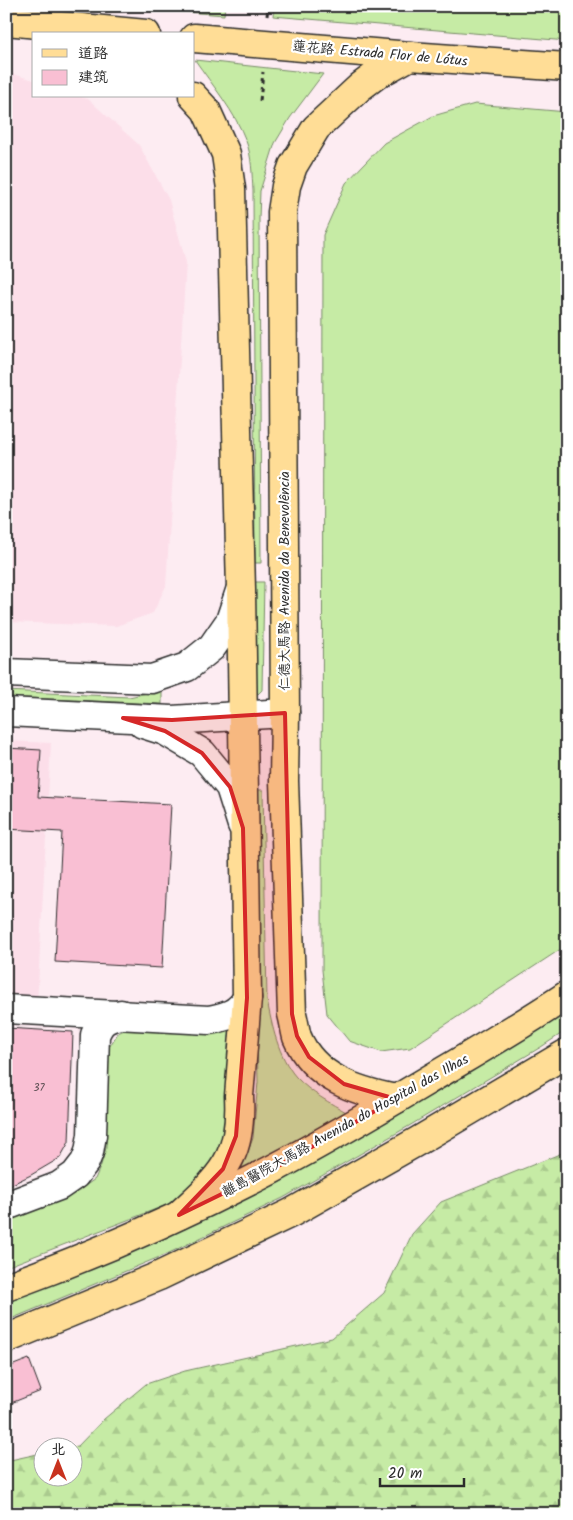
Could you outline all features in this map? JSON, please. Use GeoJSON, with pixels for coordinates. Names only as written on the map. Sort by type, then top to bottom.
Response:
{"type":"FeatureCollection","features":[{"type":"Feature","properties":{"kind":"main road"},"geometry":{"type":"LineString","coordinates":[[6,21],[117,32]]}},
{"type":"Feature","properties":{"kind":"main road","name":"蓮花路 Estrada Flor de Lótus"},"geometry":{"type":"LineString","coordinates":[[195,38],[567,67]]}},
{"type":"Feature","properties":{"kind":"main road","name":"仁德大馬路 Avenida da Benevolência"},"geometry":{"type":"LineString","coordinates":[[396,1099],[367,1093],[344,1084],[321,1069],[309,1057],[297,1036],[292,1014],[284,780],[282,212],[286,186],[293,166],[316,128],[360,87],[376,75],[410,56]]}},
{"type":"Feature","properties":{"kind":"main road"},"geometry":{"type":"LineString","coordinates":[[179,1216],[209,1186],[231,1156],[240,1110],[247,998],[241,590],[231,188],[226,154],[206,110],[195,98]]}},
{"type":"Feature","properties":{"kind":"main road","name":"離島醫院大馬路 Avenida do Hospital das Ilhas"},"geometry":{"type":"LineString","coordinates":[[6,1287],[179,1216],[273,1169],[396,1099],[567,995]]}},
{"type":"Feature","properties":{"kind":"main road"},"geometry":{"type":"LineString","coordinates":[[6,1339],[160,1276],[291,1213],[567,1053]]}},
{"type":"Feature","properties":{"kind":"street"},"geometry":{"type":"LineString","coordinates":[[6,674],[152,679],[187,667],[212,647],[230,621],[241,590]]}},
{"type":"Feature","properties":{"kind":"street"},"geometry":{"type":"LineString","coordinates":[[6,712],[172,720],[285,713]]}},
{"type":"Feature","properties":{"kind":"street"},"geometry":{"type":"LineString","coordinates":[[123,718],[165,731],[202,753],[230,787],[243,828]]}},
{"type":"Feature","properties":{"kind":"street"},"geometry":{"type":"LineString","coordinates":[[6,1009],[209,1020],[234,1014],[242,1007],[247,998]]}},
{"type":"Feature","properties":{"kind":"street"},"geometry":{"type":"LineString","coordinates":[[6,1206],[59,1186],[75,1175],[85,1162],[92,1135],[95,1035],[99,1025],[106,1019],[121,1014]]}},
{"type":"Feature","properties":{"kind":"highlighted area"},"geometry":{"type":"Polygon","coordinates":[[[285,713],[292,1014],[297,1036],[309,1057],[344,1084],[396,1099],[273,1169],[179,1215],[223,1169],[236,1136],[247,998],[243,828],[230,787],[202,753],[165,731],[123,718],[172,720],[285,713]]]}},
{"type":"Feature","properties":{"kind":"shaded area"},"geometry":{"type":"Polygon","coordinates":[[[6,72],[32,79],[32,98],[88,99],[139,145],[169,200],[186,262],[166,586],[153,613],[116,626],[6,622],[6,72]]]}},
{"type":"Feature","properties":{"kind":"shaded area"},"geometry":{"type":"Polygon","coordinates":[[[6,741],[51,743],[36,1024],[6,1022],[6,741]]]}},
{"type":"Feature","properties":{"kind":"green space"},"geometry":{"type":"Polygon","coordinates":[[[112,6],[225,6],[224,15],[112,6]]]}},
{"type":"Feature","properties":{"kind":"green space"},"geometry":{"type":"Polygon","coordinates":[[[274,6],[549,6],[567,8],[567,41],[273,16],[274,6]]]}},
{"type":"Feature","properties":{"kind":"green space"},"geometry":{"type":"Polygon","coordinates":[[[195,60],[323,74],[290,118],[275,143],[260,191],[261,563],[255,563],[253,191],[251,159],[246,141],[236,120],[195,60]]]}},
{"type":"Feature","properties":{"kind":"green space"},"geometry":{"type":"Polygon","coordinates":[[[475,104],[567,112],[567,945],[410,1048],[381,1052],[349,1041],[327,1014],[322,970],[323,235],[346,183],[384,143],[433,116],[475,104]]]}},
{"type":"Feature","properties":{"kind":"green space"},"geometry":{"type":"Polygon","coordinates":[[[255,582],[264,582],[262,690],[258,694],[253,690],[255,582]]]}},
{"type":"Feature","properties":{"kind":"green space"},"geometry":{"type":"Polygon","coordinates":[[[162,687],[162,704],[6,697],[6,691],[129,697],[162,687]]]}},
{"type":"Feature","properties":{"kind":"green space"},"geometry":{"type":"Polygon","coordinates":[[[253,790],[263,790],[267,1000],[274,1030],[280,1050],[296,1077],[314,1093],[348,1113],[241,1170],[253,1138],[258,1082],[253,790]]]}},
{"type":"Feature","properties":{"kind":"green space"},"geometry":{"type":"Polygon","coordinates":[[[567,1010],[567,1030],[409,1126],[283,1198],[169,1253],[6,1321],[6,1303],[165,1238],[279,1183],[567,1010]]]}},
{"type":"Feature","properties":{"kind":"green space"},"geometry":{"type":"Polygon","coordinates":[[[128,1028],[236,1030],[227,1133],[197,1182],[169,1204],[6,1267],[6,1221],[75,1193],[95,1179],[106,1148],[106,1052],[118,1033],[128,1028]]]}},
{"type":"Feature","properties":{"kind":"green space"},"geometry":{"type":"Polygon","coordinates":[[[567,1151],[567,1514],[6,1514],[6,1461],[32,1455],[32,1488],[82,1488],[82,1442],[104,1419],[146,1384],[185,1371],[332,1338],[384,1293],[412,1234],[441,1202],[567,1151]]]}},
{"type":"Feature","properties":{"kind":"building"},"geometry":{"type":"Polygon","coordinates":[[[6,748],[41,750],[38,797],[171,804],[162,968],[55,962],[62,832],[6,829],[6,748]]]}},
{"type":"Feature","properties":{"kind":"building"},"geometry":{"type":"Polygon","coordinates":[[[6,1028],[73,1032],[69,1142],[60,1158],[6,1187],[6,1028]]]}},
{"type":"Feature","properties":{"kind":"building"},"geometry":{"type":"Polygon","coordinates":[[[29,1359],[41,1391],[6,1405],[6,1368],[29,1359]]]}}]}
